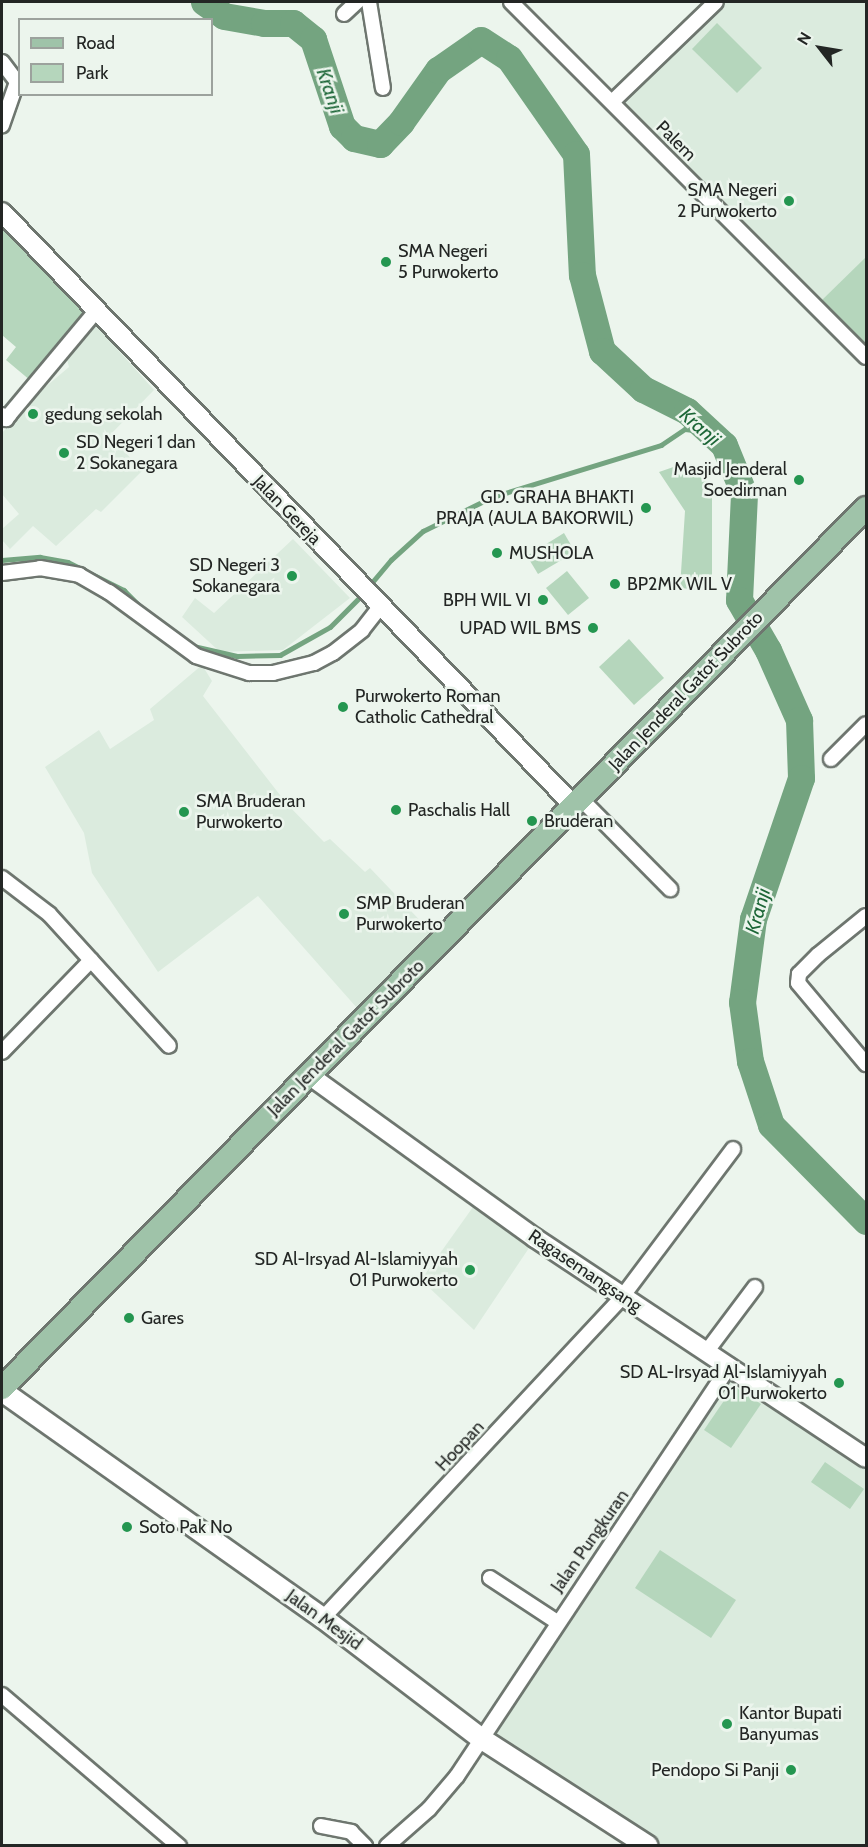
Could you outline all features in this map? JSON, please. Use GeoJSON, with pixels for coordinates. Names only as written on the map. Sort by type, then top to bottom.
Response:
{"type":"FeatureCollection","features":[{"type":"Feature","properties":{"kind":"main road","name":"Jalan Jenderal Gatot Subroto"},"geometry":{"type":"LineString","coordinates":[[2,1390],[728,647],[867,508]]}},
{"type":"Feature","properties":{"kind":"main road","name":"Jalan Mesjid"},"geometry":{"type":"LineString","coordinates":[[2,1390],[323,1618],[482,1739],[648,1845]]}},
{"type":"Feature","properties":{"kind":"street"},"geometry":{"type":"LineString","coordinates":[[344,14],[357,2]]}},
{"type":"Feature","properties":{"kind":"street"},"geometry":{"type":"LineString","coordinates":[[369,2],[383,88]]}},
{"type":"Feature","properties":{"kind":"street","name":"Palem"},"geometry":{"type":"LineString","coordinates":[[512,2],[867,357]]}},
{"type":"Feature","properties":{"kind":"street"},"geometry":{"type":"LineString","coordinates":[[612,102],[716,2]]}},
{"type":"Feature","properties":{"kind":"street"},"geometry":{"type":"LineString","coordinates":[[2,62],[18,82],[2,125]]}},
{"type":"Feature","properties":{"kind":"street","name":"Jalan Gereja"},"geometry":{"type":"LineString","coordinates":[[2,212],[378,604],[577,803]]}},
{"type":"Feature","properties":{"kind":"street"},"geometry":{"type":"LineString","coordinates":[[2,415],[6,419],[96,311]]}},
{"type":"Feature","properties":{"kind":"street"},"geometry":{"type":"LineString","coordinates":[[2,573],[40,568],[65,570],[110,592],[196,656],[249,673],[299,669],[324,658],[362,630],[378,604]]}},
{"type":"Feature","properties":{"kind":"street"},"geometry":{"type":"LineString","coordinates":[[831,759],[867,724]]}},
{"type":"Feature","properties":{"kind":"street"},"geometry":{"type":"LineString","coordinates":[[577,803],[670,889]]}},
{"type":"Feature","properties":{"kind":"street"},"geometry":{"type":"LineString","coordinates":[[2,878],[49,914],[169,1046]]}},
{"type":"Feature","properties":{"kind":"street"},"geometry":{"type":"LineString","coordinates":[[867,916],[818,955],[800,974],[798,983],[867,1064]]}},
{"type":"Feature","properties":{"kind":"street"},"geometry":{"type":"LineString","coordinates":[[2,1052],[91,960]]}},
{"type":"Feature","properties":{"kind":"street","name":"Ragasemangsang"},"geometry":{"type":"LineString","coordinates":[[309,1075],[622,1297],[730,1365],[867,1458]]}},
{"type":"Feature","properties":{"kind":"street","name":"Hoopan"},"geometry":{"type":"LineString","coordinates":[[323,1618],[622,1297],[734,1149]]}},
{"type":"Feature","properties":{"kind":"street"},"geometry":{"type":"LineString","coordinates":[[707,1351],[755,1287]]}},
{"type":"Feature","properties":{"kind":"street","name":"Jalan Pungkuran"},"geometry":{"type":"LineString","coordinates":[[387,1845],[429,1809],[482,1739],[557,1622],[730,1365]]}},
{"type":"Feature","properties":{"kind":"street"},"geometry":{"type":"LineString","coordinates":[[490,1578],[557,1622]]}},
{"type":"Feature","properties":{"kind":"street"},"geometry":{"type":"LineString","coordinates":[[2,1695],[179,1845]]}},
{"type":"Feature","properties":{"kind":"street"},"geometry":{"type":"LineString","coordinates":[[321,1826],[351,1832],[365,1845]]}},
{"type":"Feature","properties":{"kind":"shaded area","name":"SMA Negeri 2 Purwokerto"},"geometry":{"type":"Polygon","coordinates":[[[717,2],[866,2],[866,355],[613,102],[717,2]]]}},
{"type":"Feature","properties":{"kind":"shaded area","name":"SD Negeri 1 dan 2 Sokanegara"},"geometry":{"type":"Polygon","coordinates":[[[94,323],[154,390],[110,435],[142,471],[101,512],[96,509],[56,546],[33,526],[10,549],[2,540],[2,529],[19,514],[2,494],[2,433],[13,421],[10,417],[69,367],[65,352],[94,323]]]}},
{"type":"Feature","properties":{"kind":"shaded area","name":"SD Negeri 3 Sokanegara"},"geometry":{"type":"Polygon","coordinates":[[[293,539],[350,598],[283,650],[220,652],[182,617],[195,598],[214,613],[293,539]]]}},
{"type":"Feature","properties":{"kind":"shaded area","name":"SMA Bruderan Purwokerto"},"geometry":{"type":"Polygon","coordinates":[[[202,665],[212,681],[203,696],[287,804],[324,842],[330,839],[365,872],[370,868],[431,932],[357,1008],[258,896],[158,972],[92,873],[84,833],[45,767],[99,730],[110,749],[154,720],[150,709],[202,665]]]}},
{"type":"Feature","properties":{"kind":"shaded area","name":"SD Al-Irsyad Al-Islamiyyah 01 Purwokerto"},"geometry":{"type":"Polygon","coordinates":[[[478,1200],[535,1239],[474,1330],[421,1280],[478,1200]]]}},
{"type":"Feature","properties":{"kind":"shaded area"},"geometry":{"type":"Polygon","coordinates":[[[730,1368],[866,1456],[866,1845],[651,1845],[488,1735],[730,1368]]]}},
{"type":"Feature","properties":{"kind":"green space"},"geometry":{"type":"Polygon","coordinates":[[[717,23],[762,68],[737,93],[692,49],[717,23]]]}},
{"type":"Feature","properties":{"kind":"green space"},"geometry":{"type":"Polygon","coordinates":[[[2,227],[87,313],[31,381],[6,360],[16,347],[2,335],[2,227]]]}},
{"type":"Feature","properties":{"kind":"green space"},"geometry":{"type":"Polygon","coordinates":[[[866,257],[866,348],[820,302],[866,257]]]}},
{"type":"Feature","properties":{"kind":"green space"},"geometry":{"type":"Polygon","coordinates":[[[685,463],[712,487],[712,591],[680,588],[685,511],[659,472],[685,463]]]}},
{"type":"Feature","properties":{"kind":"green space"},"geometry":{"type":"Polygon","coordinates":[[[564,533],[575,552],[538,574],[527,556],[564,533]]]}},
{"type":"Feature","properties":{"kind":"green space"},"geometry":{"type":"Polygon","coordinates":[[[567,571],[589,598],[568,615],[546,588],[567,571]]]}},
{"type":"Feature","properties":{"kind":"green space"},"geometry":{"type":"Polygon","coordinates":[[[629,639],[664,678],[634,705],[599,667],[629,639]]]}},
{"type":"Feature","properties":{"kind":"green space"},"geometry":{"type":"Polygon","coordinates":[[[734,1386],[761,1404],[731,1448],[704,1430],[734,1386]]]}},
{"type":"Feature","properties":{"kind":"green space"},"geometry":{"type":"Polygon","coordinates":[[[825,1462],[864,1489],[850,1509],[811,1482],[825,1462]]]}},
{"type":"Feature","properties":{"kind":"green space"},"geometry":{"type":"Polygon","coordinates":[[[660,1550],[736,1600],[711,1638],[635,1588],[660,1550]]]}},
{"type":"Feature","properties":{"kind":"waterway","name":"Kranji"},"geometry":{"type":"LineString","coordinates":[[204,2],[224,16],[264,23],[293,23],[313,39],[342,126],[354,138],[380,144],[401,122],[438,70],[481,40],[509,58],[576,154],[582,275],[602,351],[643,389],[687,411],[724,445],[744,494],[739,600],[768,650],[799,720],[801,778],[753,919],[742,1002],[750,1061],[771,1125],[866,1221]]}},
{"type":"Feature","properties":{"kind":"waterway"},"geometry":{"type":"LineString","coordinates":[[369,586],[391,560],[423,531],[492,497],[661,445],[685,429],[710,432]]}},
{"type":"Feature","properties":{"kind":"waterway"},"geometry":{"type":"LineString","coordinates":[[2,560],[40,557],[68,562],[124,590],[145,611]]}},
{"type":"Feature","properties":{"kind":"waterway"},"geometry":{"type":"LineString","coordinates":[[189,645],[237,656],[280,655],[330,627],[364,593]]}},
{"type":"Feature","properties":{"kind":"place","name":"SMA Negeri 2 Purwokerto"},"geometry":{"type":"Point","coordinates":[789,201]}},
{"type":"Feature","properties":{"kind":"place","name":"SMA Negeri 5 Purwokerto"},"geometry":{"type":"Point","coordinates":[386,262]}},
{"type":"Feature","properties":{"kind":"place","name":"gedung sekolah"},"geometry":{"type":"Point","coordinates":[33,414]}},
{"type":"Feature","properties":{"kind":"place","name":"SD Negeri 1 dan 2 Sokanegara"},"geometry":{"type":"Point","coordinates":[64,453]}},
{"type":"Feature","properties":{"kind":"place","name":"Masjid Jenderal Soedirman"},"geometry":{"type":"Point","coordinates":[799,480]}},
{"type":"Feature","properties":{"kind":"place","name":"GD. GRAHA BHAKTI PRAJA (AULA BAKORWIL)"},"geometry":{"type":"Point","coordinates":[646,508]}},
{"type":"Feature","properties":{"kind":"place","name":"MUSHOLA"},"geometry":{"type":"Point","coordinates":[497,553]}},
{"type":"Feature","properties":{"kind":"place","name":"SD Negeri 3 Sokanegara"},"geometry":{"type":"Point","coordinates":[292,576]}},
{"type":"Feature","properties":{"kind":"place","name":"BP2MK WIL V"},"geometry":{"type":"Point","coordinates":[615,584]}},
{"type":"Feature","properties":{"kind":"place","name":"BPH WIL VI"},"geometry":{"type":"Point","coordinates":[543,600]}},
{"type":"Feature","properties":{"kind":"place","name":"UPAD WIL BMS"},"geometry":{"type":"Point","coordinates":[593,628]}},
{"type":"Feature","properties":{"kind":"place","name":"Purwokerto Roman Catholic Cathedral"},"geometry":{"type":"Point","coordinates":[343,707]}},
{"type":"Feature","properties":{"kind":"place","name":"Paschalis Hall"},"geometry":{"type":"Point","coordinates":[396,810]}},
{"type":"Feature","properties":{"kind":"place","name":"SMA Bruderan Purwokerto"},"geometry":{"type":"Point","coordinates":[184,812]}},
{"type":"Feature","properties":{"kind":"place","name":"Bruderan"},"geometry":{"type":"Point","coordinates":[532,821]}},
{"type":"Feature","properties":{"kind":"place","name":"SMP Bruderan Purwokerto"},"geometry":{"type":"Point","coordinates":[344,914]}},
{"type":"Feature","properties":{"kind":"place","name":"SD Al-Irsyad Al-Islamiyyah 01 Purwokerto"},"geometry":{"type":"Point","coordinates":[470,1270]}},
{"type":"Feature","properties":{"kind":"place","name":"Gares"},"geometry":{"type":"Point","coordinates":[129,1318]}},
{"type":"Feature","properties":{"kind":"place","name":"SD AL-Irsyad Al-Islamiyyah 01 Purwokerto"},"geometry":{"type":"Point","coordinates":[839,1383]}},
{"type":"Feature","properties":{"kind":"place","name":"Soto Pak No"},"geometry":{"type":"Point","coordinates":[127,1527]}},
{"type":"Feature","properties":{"kind":"place","name":"Kantor Bupati Banyumas"},"geometry":{"type":"Point","coordinates":[727,1724]}},
{"type":"Feature","properties":{"kind":"place","name":"Pendopo Si Panji"},"geometry":{"type":"Point","coordinates":[791,1770]}}]}
